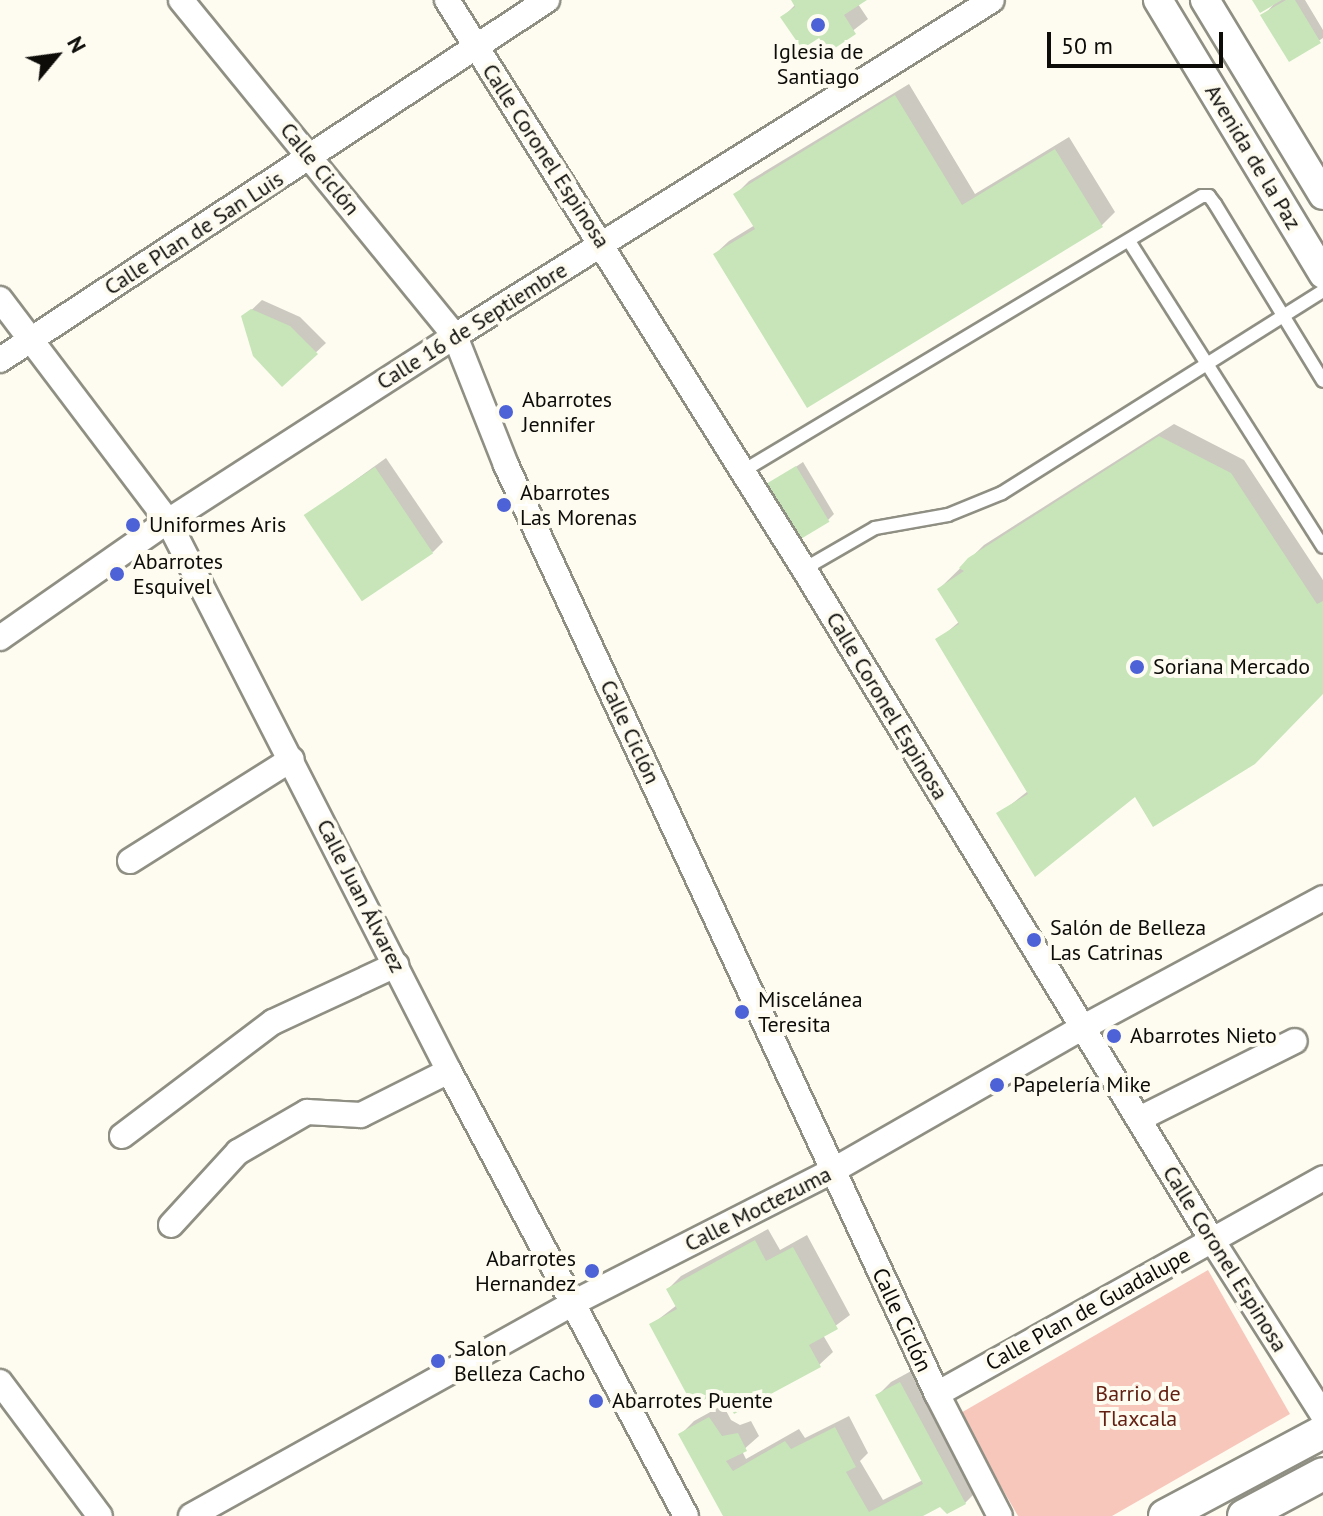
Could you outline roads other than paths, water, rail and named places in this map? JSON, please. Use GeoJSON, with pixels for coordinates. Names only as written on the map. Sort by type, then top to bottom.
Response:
{"type":"FeatureCollection","features":[{"type":"Feature","properties":{"kind":"main road"},"geometry":{"type":"LineString","coordinates":[[1165,1516],[1323,1432]]}},
{"type":"Feature","properties":{"kind":"main road"},"geometry":{"type":"LineString","coordinates":[[1244,1516],[1323,1474]]}},
{"type":"Feature","properties":{"kind":"street","name":"Calle Ciclón"},"geometry":{"type":"LineString","coordinates":[[181,0],[455,336],[506,465],[832,1171],[937,1394],[1000,1516]]}},
{"type":"Feature","properties":{"kind":"street","name":"Calle Coronel Espinosa"},"geometry":{"type":"LineString","coordinates":[[447,0],[603,244],[1212,1240],[1323,1415]]}},
{"type":"Feature","properties":{"kind":"street","name":"Calle Plan de San Luis"},"geometry":{"type":"LineString","coordinates":[[0,360],[547,0]]}},
{"type":"Feature","properties":{"kind":"street","name":"Calle 16 de Septiembre"},"geometry":{"type":"LineString","coordinates":[[0,638],[168,521],[455,336],[992,0]]}},
{"type":"Feature","properties":{"kind":"street","name":"Avenida de la Paz"},"geometry":{"type":"LineString","coordinates":[[1158,0],[1323,274]]}},
{"type":"Feature","properties":{"kind":"street","name":"Avenida de la Paz"},"geometry":{"type":"LineString","coordinates":[[1205,0],[1323,195]]}},
{"type":"Feature","properties":{"kind":"street","name":"Calle Juan Álvarez"},"geometry":{"type":"LineString","coordinates":[[0,299],[33,338],[168,521],[449,1071],[686,1516]]}},
{"type":"Feature","properties":{"kind":"street"},"geometry":{"type":"LineString","coordinates":[[130,861],[292,759]]}},
{"type":"Feature","properties":{"kind":"street","name":"Calle Moctezuma"},"geometry":{"type":"LineString","coordinates":[[191,1516],[573,1303],[832,1171],[1082,1028],[1323,898]]}},
{"type":"Feature","properties":{"kind":"street"},"geometry":{"type":"LineString","coordinates":[[122,1136],[273,1022],[396,965]]}},
{"type":"Feature","properties":{"kind":"street"},"geometry":{"type":"LineString","coordinates":[[1139,1119],[1295,1041]]}},
{"type":"Feature","properties":{"kind":"street"},"geometry":{"type":"LineString","coordinates":[[171,1225],[238,1152],[307,1112],[361,1115],[449,1071]]}},
{"type":"Feature","properties":{"kind":"street","name":"Calle Plan de Guadalupe"},"geometry":{"type":"LineString","coordinates":[[937,1394],[1323,1178]]}},
{"type":"Feature","properties":{"kind":"street"},"geometry":{"type":"LineString","coordinates":[[0,1382],[100,1516]]}},
{"type":"Feature","properties":{"kind":"lane"},"geometry":{"type":"LineString","coordinates":[[743,471],[1202,196],[1209,196],[1323,381]]}},
{"type":"Feature","properties":{"kind":"lane"},"geometry":{"type":"LineString","coordinates":[[1129,241],[1323,547]]}},
{"type":"Feature","properties":{"kind":"lane"},"geometry":{"type":"LineString","coordinates":[[804,569],[875,528],[948,515],[1002,493],[1323,291]]}},
{"type":"Feature","properties":{"kind":"place","name":"Iglesia de Santiago"},"geometry":{"type":"Point","coordinates":[818,25]}},
{"type":"Feature","properties":{"kind":"place","name":"Abarrotes Jennifer"},"geometry":{"type":"Point","coordinates":[506,412]}},
{"type":"Feature","properties":{"kind":"place","name":"Abarrotes Las Morenas"},"geometry":{"type":"Point","coordinates":[504,505]}},
{"type":"Feature","properties":{"kind":"place","name":"Uniformes Aris"},"geometry":{"type":"Point","coordinates":[133,525]}},
{"type":"Feature","properties":{"kind":"place","name":"Abarrotes Esquivel"},"geometry":{"type":"Point","coordinates":[117,574]}},
{"type":"Feature","properties":{"kind":"place","name":"Soriana Mercado"},"geometry":{"type":"Point","coordinates":[1137,667]}},
{"type":"Feature","properties":{"kind":"place","name":"Salón de Belleza Las Catrinas"},"geometry":{"type":"Point","coordinates":[1034,940]}},
{"type":"Feature","properties":{"kind":"place","name":"Miscelánea Teresita"},"geometry":{"type":"Point","coordinates":[742,1012]}},
{"type":"Feature","properties":{"kind":"place","name":"Abarrotes Nieto"},"geometry":{"type":"Point","coordinates":[1114,1036]}},
{"type":"Feature","properties":{"kind":"place","name":"Papelería Mike"},"geometry":{"type":"Point","coordinates":[997,1085]}},
{"type":"Feature","properties":{"kind":"place","name":"Abarrotes Hernandez"},"geometry":{"type":"Point","coordinates":[592,1271]}},
{"type":"Feature","properties":{"kind":"place","name":"Salon Belleza Cacho"},"geometry":{"type":"Point","coordinates":[438,1361]}},
{"type":"Feature","properties":{"kind":"place","name":"Abarrotes Puente"},"geometry":{"type":"Point","coordinates":[596,1401]}},
{"type":"Feature","properties":{"kind":"park label","name":"Barrio de Tlaxcala"},"geometry":{"type":"Point","coordinates":[1138,1406]}}]}
